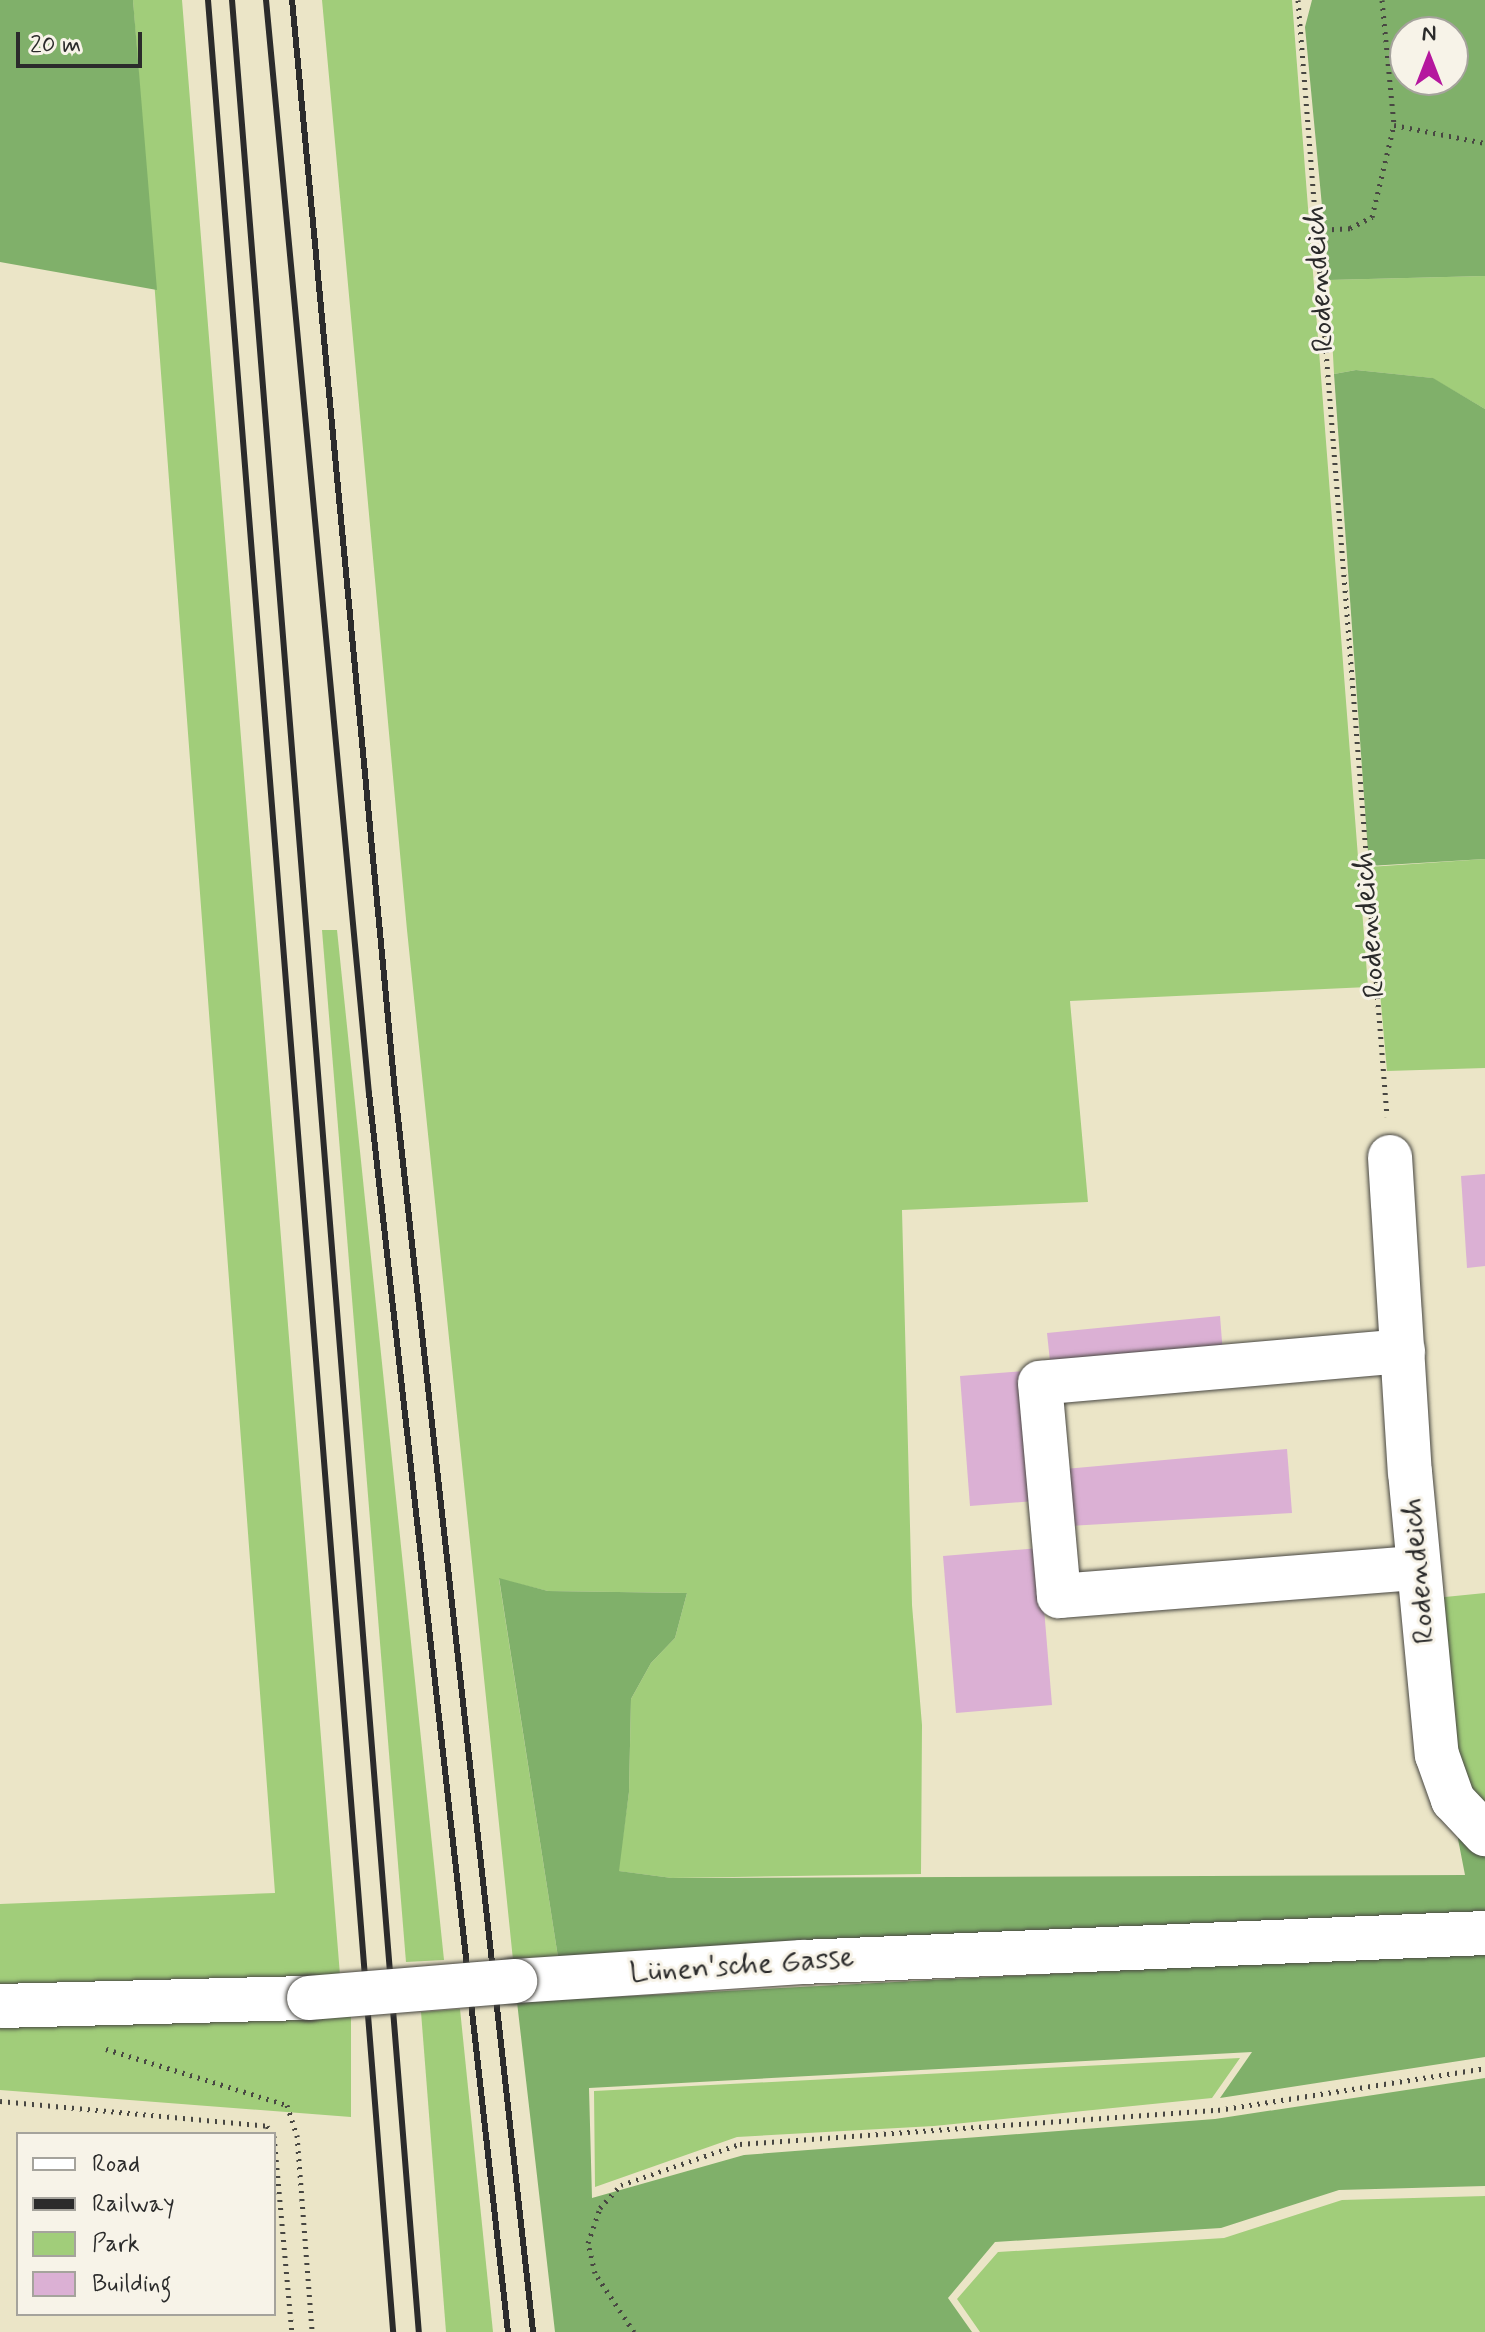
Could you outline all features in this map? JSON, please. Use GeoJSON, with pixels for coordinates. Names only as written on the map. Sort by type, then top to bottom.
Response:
{"type":"FeatureCollection","features":[{"type":"Feature","properties":{"kind":"street","name":"Rodendeich"},"geometry":{"type":"LineString","coordinates":[[1390,1157],[1418,1568],[1442,1778],[1466,1817],[1485,1834]]}},
{"type":"Feature","properties":{"kind":"street"},"geometry":{"type":"LineString","coordinates":[[1403,1351],[1040,1383],[1059,1596],[1418,1568]]}},
{"type":"Feature","properties":{"kind":"street","name":"Lünen'sche Gasse"},"geometry":{"type":"LineString","coordinates":[[0,2006],[309,1998],[802,1962],[1485,1933]]}},
{"type":"Feature","properties":{"kind":"path","name":"Rodendeich"},"geometry":{"type":"LineString","coordinates":[[1298,0],[1390,1157]]}},
{"type":"Feature","properties":{"kind":"path"},"geometry":{"type":"LineString","coordinates":[[1316,230],[1350,228],[1372,217],[1394,125],[1382,0]]}},
{"type":"Feature","properties":{"kind":"path"},"geometry":{"type":"LineString","coordinates":[[1394,125],[1485,143]]}},
{"type":"Feature","properties":{"kind":"path"},"geometry":{"type":"LineString","coordinates":[[91,2045],[287,2105],[297,2135],[312,2332]]}},
{"type":"Feature","properties":{"kind":"path"},"geometry":{"type":"LineString","coordinates":[[634,2332],[595,2273],[588,2243],[600,2208],[621,2185],[740,2144],[1218,2110],[1485,2068]]}},
{"type":"Feature","properties":{"kind":"path"},"geometry":{"type":"LineString","coordinates":[[0,2101],[267,2126],[271,2132]]}},
{"type":"Feature","properties":{"kind":"path"},"geometry":{"type":"LineString","coordinates":[[276,2166],[292,2332]]}},
{"type":"Feature","properties":{"kind":"green space"},"geometry":{"type":"Polygon","coordinates":[[[0,0],[133,0],[157,290],[0,262],[0,0]]]}},
{"type":"Feature","properties":{"kind":"green space"},"geometry":{"type":"Polygon","coordinates":[[[133,0],[182,0],[340,1975],[0,1995],[0,1904],[275,1893],[133,0]]]}},
{"type":"Feature","properties":{"kind":"green space"},"geometry":{"type":"Polygon","coordinates":[[[322,0],[1292,0],[1368,987],[1070,1001],[1088,1202],[902,1210],[912,1605],[922,1725],[921,1874],[672,1878],[618,1871],[629,1792],[631,1699],[651,1663],[675,1638],[687,1593],[548,1591],[499,1579],[560,1970],[513,1960],[407,930],[322,0]]]}},
{"type":"Feature","properties":{"kind":"green space"},"geometry":{"type":"Polygon","coordinates":[[[1312,0],[1485,0],[1485,276],[1329,280],[1305,27],[1312,0]]]}},
{"type":"Feature","properties":{"kind":"green space"},"geometry":{"type":"Polygon","coordinates":[[[1485,276],[1485,409],[1432,378],[1356,370],[1334,374],[1329,280],[1485,276]]]}},
{"type":"Feature","properties":{"kind":"green space"},"geometry":{"type":"Polygon","coordinates":[[[1356,370],[1433,378],[1485,409],[1485,859],[1369,866],[1334,374],[1356,370]]]}},
{"type":"Feature","properties":{"kind":"green space"},"geometry":{"type":"Polygon","coordinates":[[[1485,859],[1485,1068],[1387,1071],[1369,867],[1485,859]]]}},
{"type":"Feature","properties":{"kind":"green space"},"geometry":{"type":"Polygon","coordinates":[[[322,930],[337,930],[444,1960],[406,1962],[322,930]]]}},
{"type":"Feature","properties":{"kind":"green space"},"geometry":{"type":"Polygon","coordinates":[[[499,1578],[548,1591],[687,1593],[675,1638],[651,1663],[631,1699],[629,1792],[619,1871],[672,1878],[1465,1875],[1458,1839],[1462,1831],[1485,1844],[1485,1926],[560,1970],[499,1578]]]}},
{"type":"Feature","properties":{"kind":"green space"},"geometry":{"type":"Polygon","coordinates":[[[1485,1593],[1485,1829],[1465,1807],[1425,1599],[1485,1593]]]}},
{"type":"Feature","properties":{"kind":"green space"},"geometry":{"type":"Polygon","coordinates":[[[1485,1951],[1485,2057],[1220,2098],[1252,2052],[589,2088],[592,2198],[744,2155],[1215,2119],[1485,2078],[1485,2186],[1339,2190],[1221,2228],[995,2242],[948,2298],[972,2332],[555,2332],[517,2002],[1485,1951]]]}},
{"type":"Feature","properties":{"kind":"green space"},"geometry":{"type":"Polygon","coordinates":[[[351,2007],[351,2117],[0,2090],[0,2014],[351,2007]]]}},
{"type":"Feature","properties":{"kind":"green space"},"geometry":{"type":"Polygon","coordinates":[[[460,2009],[493,2332],[446,2332],[421,2012],[460,2009]]]}},
{"type":"Feature","properties":{"kind":"green space"},"geometry":{"type":"Polygon","coordinates":[[[1240,2058],[1212,2098],[934,2126],[737,2137],[595,2187],[594,2091],[1240,2058]]]}},
{"type":"Feature","properties":{"kind":"green space"},"geometry":{"type":"Polygon","coordinates":[[[1485,2196],[1485,2332],[980,2332],[957,2299],[998,2252],[1224,2238],[1342,2200],[1485,2196]]]}},
{"type":"Feature","properties":{"kind":"building"},"geometry":{"type":"Polygon","coordinates":[[[1485,1174],[1485,1266],[1467,1268],[1461,1176],[1485,1174]]]}},
{"type":"Feature","properties":{"kind":"building"},"geometry":{"type":"Polygon","coordinates":[[[1220,1316],[1223,1354],[1051,1371],[1047,1333],[1220,1316]]]}},
{"type":"Feature","properties":{"kind":"building"},"geometry":{"type":"Polygon","coordinates":[[[1024,1371],[1034,1501],[970,1506],[960,1376],[1024,1371]]]}},
{"type":"Feature","properties":{"kind":"building"},"geometry":{"type":"Polygon","coordinates":[[[1287,1449],[1292,1513],[1069,1526],[1065,1469],[1287,1449]]]}},
{"type":"Feature","properties":{"kind":"building"},"geometry":{"type":"Polygon","coordinates":[[[1039,1548],[1052,1705],[956,1713],[943,1556],[1039,1548]]]}},
{"type":"Feature","properties":{"kind":"railway"},"geometry":{"type":"LineString","coordinates":[[208,0],[393,2332]]}},
{"type":"Feature","properties":{"kind":"railway"},"geometry":{"type":"LineString","coordinates":[[232,0],[419,2332]]}},
{"type":"Feature","properties":{"kind":"railway"},"geometry":{"type":"LineString","coordinates":[[266,0],[369,1093],[508,2332]]}},
{"type":"Feature","properties":{"kind":"railway"},"geometry":{"type":"LineString","coordinates":[[292,0],[395,1091],[533,2332]]}}]}
